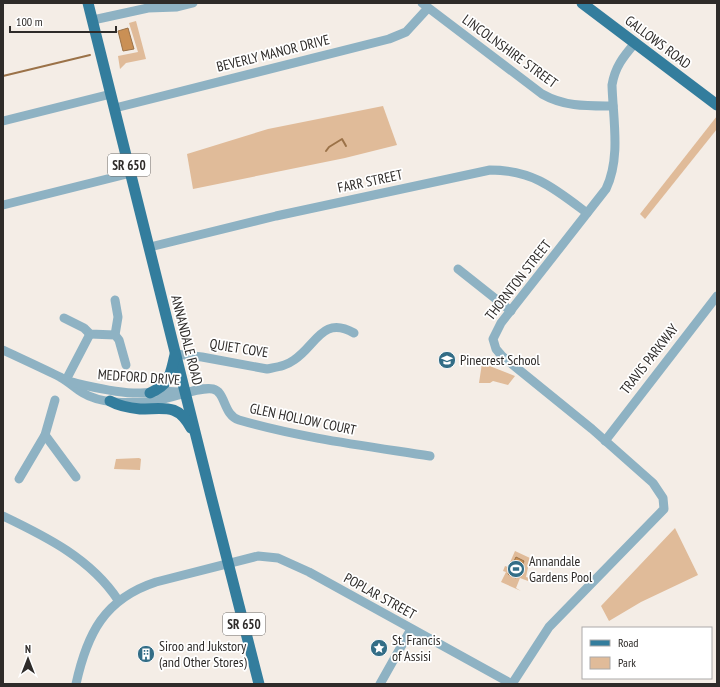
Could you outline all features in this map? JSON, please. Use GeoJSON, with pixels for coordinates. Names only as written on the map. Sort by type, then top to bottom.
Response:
{"type":"FeatureCollection","features":[{"type":"Feature","properties":{"kind":"main road","name":"ANNANDALE ROAD"},"geometry":{"type":"LineString","coordinates":[[88,3],[228,563],[260,684]]}},
{"type":"Feature","properties":{"kind":"main road","name":"GALLOWS ROAD"},"geometry":{"type":"LineString","coordinates":[[582,3],[716,102]]}},
{"type":"Feature","properties":{"kind":"main road"},"geometry":{"type":"LineString","coordinates":[[150,393],[160,388],[168,380],[176,354]]}},
{"type":"Feature","properties":{"kind":"main road"},"geometry":{"type":"LineString","coordinates":[[110,401],[126,407],[139,409],[173,409],[183,415],[198,440]]}},
{"type":"Feature","properties":{"kind":"street"},"geometry":{"type":"LineString","coordinates":[[93,20],[148,8],[177,7],[193,3]]}},
{"type":"Feature","properties":{"kind":"street","name":"LINCOLNSHIRE STREET"},"geometry":{"type":"LineString","coordinates":[[425,5],[548,97],[575,106],[613,106]]}},
{"type":"Feature","properties":{"kind":"street","name":"BEVERLY MANOR DRIVE"},"geometry":{"type":"LineString","coordinates":[[115,108],[389,39],[406,32],[425,5]]}},
{"type":"Feature","properties":{"kind":"street","name":"THORNTON STREET"},"geometry":{"type":"LineString","coordinates":[[512,684],[549,627],[664,509],[665,503],[653,483],[496,349],[493,339],[494,334],[511,311],[606,189],[613,170],[612,85],[614,74],[621,59],[635,43]]}},
{"type":"Feature","properties":{"kind":"street"},"geometry":{"type":"LineString","coordinates":[[3,121],[111,94]]}},
{"type":"Feature","properties":{"kind":"street","name":"FARR STREET"},"geometry":{"type":"LineString","coordinates":[[150,247],[254,221],[464,174],[490,170],[505,170],[532,176],[559,192],[587,213]]}},
{"type":"Feature","properties":{"kind":"street"},"geometry":{"type":"LineString","coordinates":[[3,205],[131,173]]}},
{"type":"Feature","properties":{"kind":"street"},"geometry":{"type":"LineString","coordinates":[[458,269],[511,311]]}},
{"type":"Feature","properties":{"kind":"street","name":"TRAVIS PARKWAY"},"geometry":{"type":"LineString","coordinates":[[605,441],[717,296]]}},
{"type":"Feature","properties":{"kind":"street"},"geometry":{"type":"LineString","coordinates":[[115,300],[118,317],[115,335],[119,340],[126,365]]}},
{"type":"Feature","properties":{"kind":"street"},"geometry":{"type":"LineString","coordinates":[[64,318],[84,328],[90,334],[115,335]]}},
{"type":"Feature","properties":{"kind":"street","name":"QUIET COVE"},"geometry":{"type":"LineString","coordinates":[[176,354],[202,357],[268,369],[278,367],[294,360],[302,354],[314,340],[327,330],[341,328],[354,334]]}},
{"type":"Feature","properties":{"kind":"street"},"geometry":{"type":"LineString","coordinates":[[66,380],[90,334]]}},
{"type":"Feature","properties":{"kind":"street","name":"MEDFORD DRIVE"},"geometry":{"type":"LineString","coordinates":[[3,351],[66,380],[103,390],[150,393],[174,390],[186,393]]}},
{"type":"Feature","properties":{"kind":"street","name":"MEDFORD DRIVE"},"geometry":{"type":"LineString","coordinates":[[66,380],[83,393],[110,401],[150,402],[170,399],[186,393]]}},
{"type":"Feature","properties":{"kind":"street","name":"GLEN HOLLOW COURT"},"geometry":{"type":"LineString","coordinates":[[186,393],[203,389],[216,390],[220,394],[226,409],[237,419],[317,438],[430,456]]}},
{"type":"Feature","properties":{"kind":"street"},"geometry":{"type":"LineString","coordinates":[[19,479],[45,435],[55,400]]}},
{"type":"Feature","properties":{"kind":"street"},"geometry":{"type":"LineString","coordinates":[[45,435],[76,477]]}},
{"type":"Feature","properties":{"kind":"street"},"geometry":{"type":"LineString","coordinates":[[3,516],[33,530],[77,557],[108,584],[118,600],[101,620],[88,641],[76,684]]}},
{"type":"Feature","properties":{"kind":"street","name":"POPLAR STREET"},"geometry":{"type":"LineString","coordinates":[[118,600],[140,588],[228,563],[258,556],[278,558],[321,578],[512,684]]}},
{"type":"Feature","properties":{"kind":"street"},"geometry":{"type":"LineString","coordinates":[[380,684],[411,629]]}},
{"type":"Feature","properties":{"kind":"green space"},"geometry":{"type":"Polygon","coordinates":[[[136,21],[146,59],[126,63],[120,69],[118,56],[138,52],[129,23],[136,21]]]}},
{"type":"Feature","properties":{"kind":"green space"},"geometry":{"type":"Polygon","coordinates":[[[383,106],[397,145],[345,158],[193,189],[187,154],[268,129],[383,106]]]}},
{"type":"Feature","properties":{"kind":"green space"},"geometry":{"type":"Polygon","coordinates":[[[717,116],[717,129],[645,219],[640,214],[717,116]]]}},
{"type":"Feature","properties":{"kind":"green space"},"geometry":{"type":"Polygon","coordinates":[[[482,363],[515,376],[508,385],[493,381],[490,383],[479,383],[482,363]]]}},
{"type":"Feature","properties":{"kind":"green space"},"geometry":{"type":"Polygon","coordinates":[[[116,459],[141,459],[140,470],[114,469],[116,459]]]}},
{"type":"Feature","properties":{"kind":"green space"},"geometry":{"type":"Polygon","coordinates":[[[675,528],[698,575],[641,602],[609,621],[601,606],[675,528]]]}},
{"type":"Feature","properties":{"kind":"green space","name":"Annandale Gardens Pool"},"geometry":{"type":"Polygon","coordinates":[[[515,551],[530,558],[526,577],[530,578],[528,581],[520,578],[516,588],[521,591],[501,582],[506,572],[503,571],[505,566],[508,567],[515,551]]]}},
{"type":"Feature","properties":{"kind":"shaded area"},"geometry":{"type":"Polygon","coordinates":[[[128,28],[134,49],[123,51],[118,31],[128,28]]]}},
{"type":"Feature","properties":{"kind":"shaded area"},"geometry":{"type":"Polygon","coordinates":[[[516,557],[524,561],[516,578],[508,574],[516,557]]]}},
{"type":"Feature","properties":{"kind":"waterway"},"geometry":{"type":"LineString","coordinates":[[3,76],[90,55]]}},
{"type":"Feature","properties":{"kind":"waterway"},"geometry":{"type":"LineString","coordinates":[[326,151],[329,147],[342,139],[346,146]]}},
{"type":"Feature","properties":{"kind":"place","name":"Pinecrest School"},"geometry":{"type":"Point","coordinates":[447,360]}},
{"type":"Feature","properties":{"kind":"place","name":"Annandale Gardens Pool"},"geometry":{"type":"Point","coordinates":[516,569]}},
{"type":"Feature","properties":{"kind":"place","name":"St. Francis of Assisi"},"geometry":{"type":"Point","coordinates":[379,648]}},
{"type":"Feature","properties":{"kind":"place","name":"Siroo and Jukstory (and Other Stores)"},"geometry":{"type":"Point","coordinates":[146,654]}}]}
